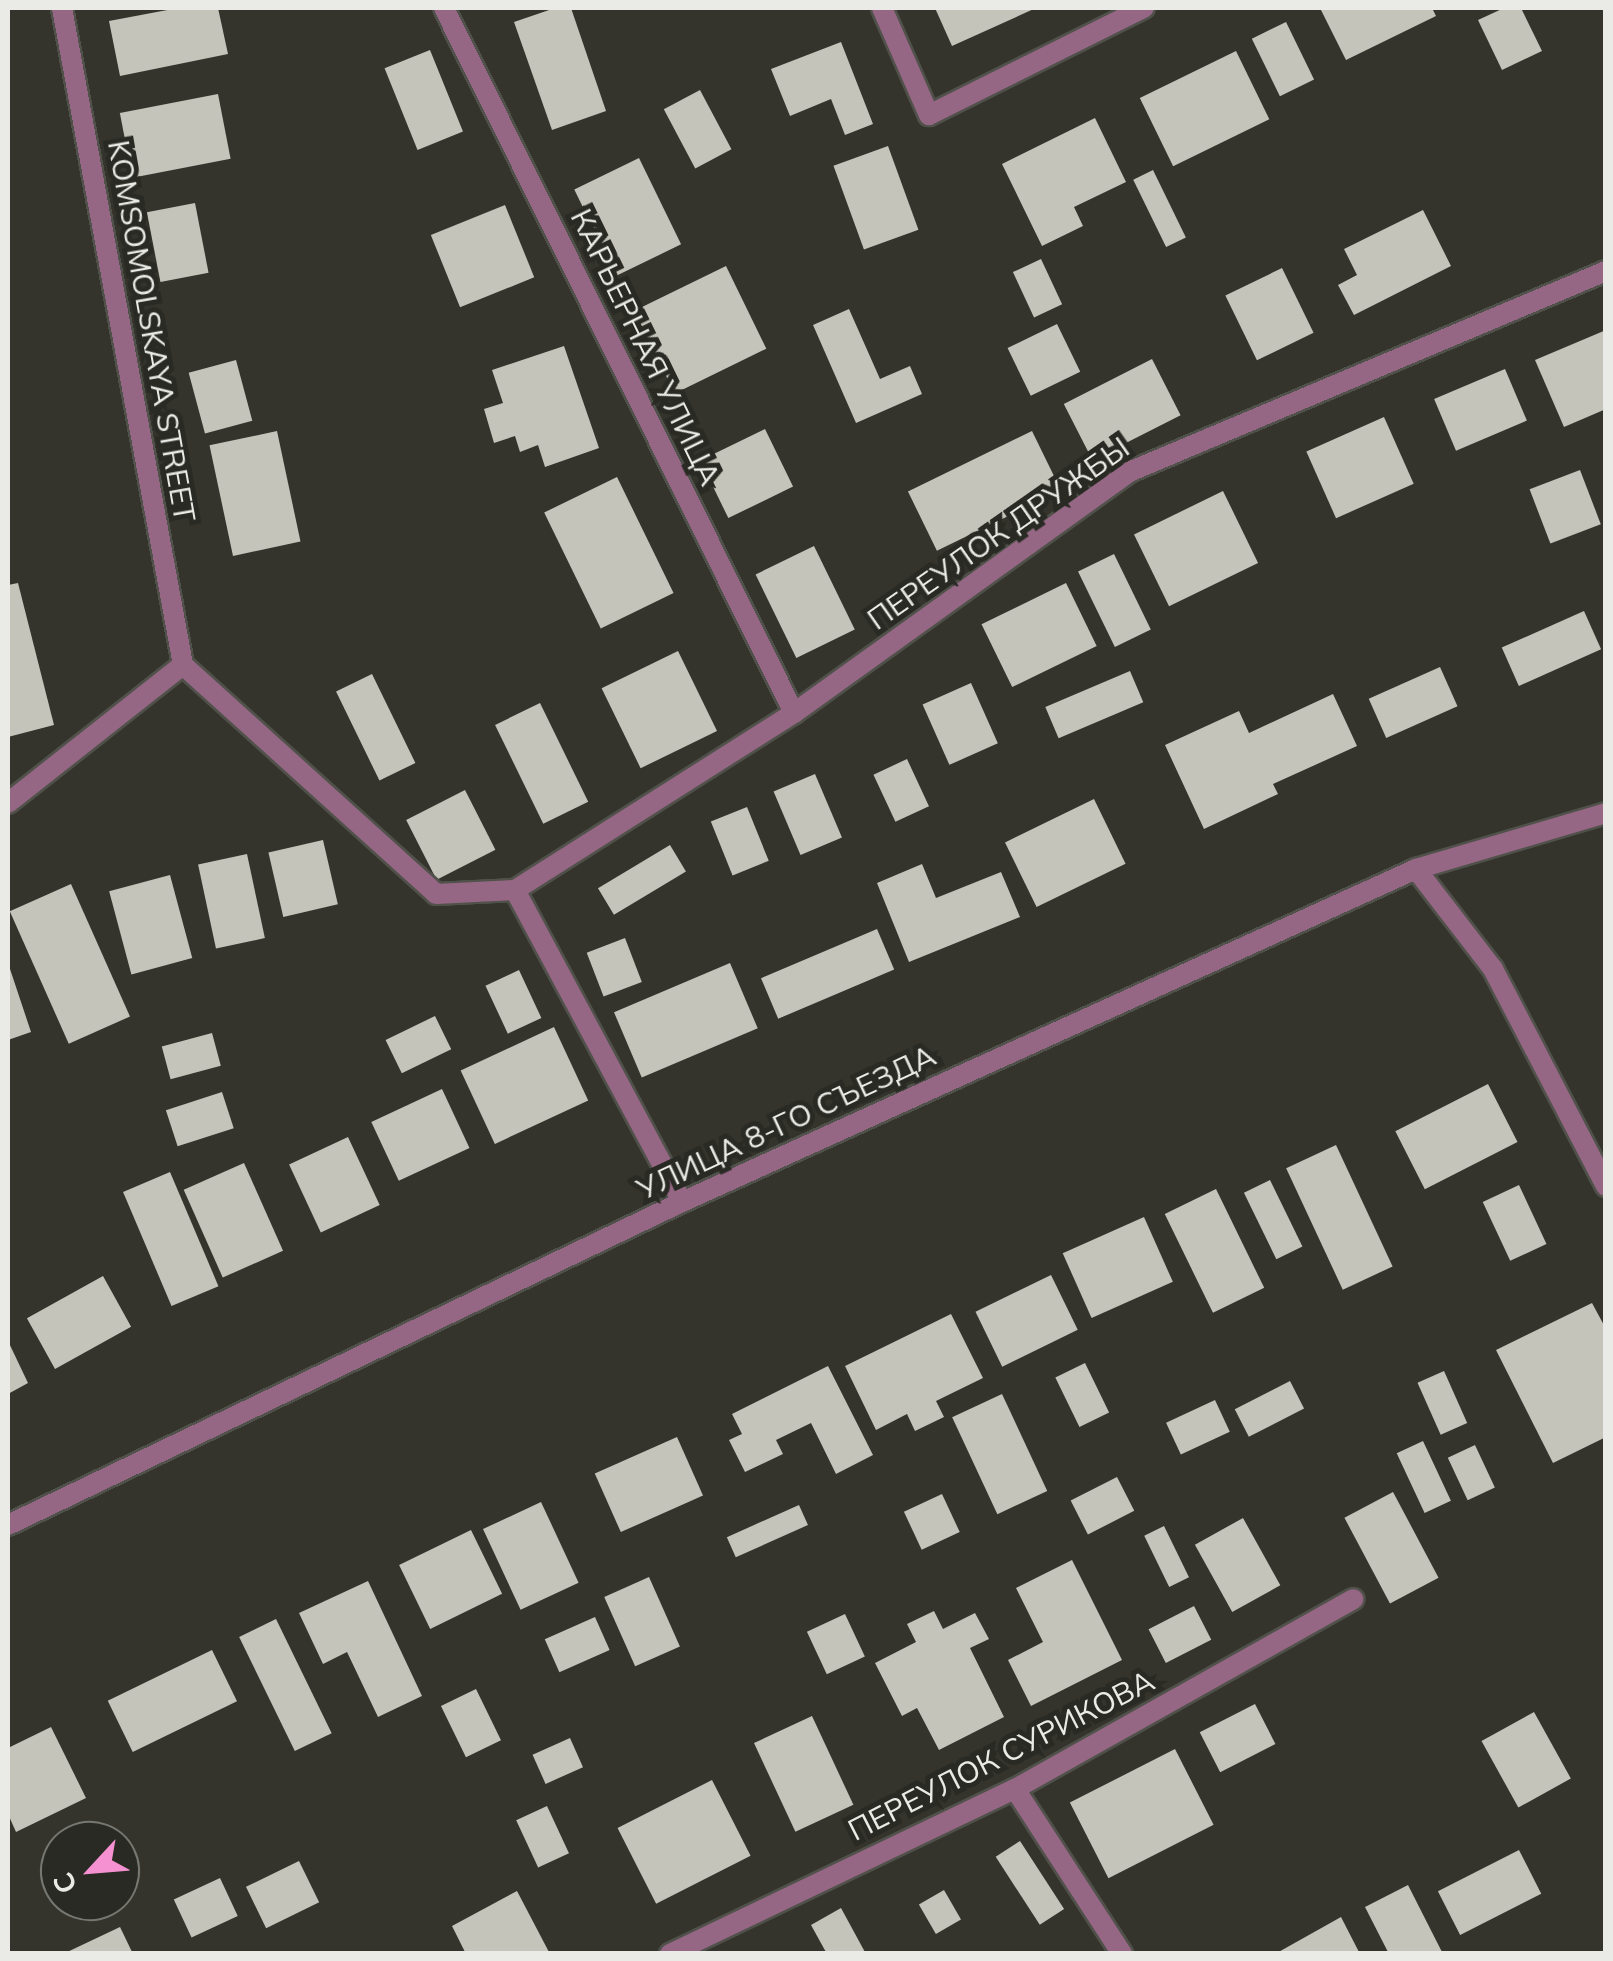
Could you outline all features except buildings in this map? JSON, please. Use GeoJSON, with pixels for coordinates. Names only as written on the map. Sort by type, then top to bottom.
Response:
{"type":"FeatureCollection","features":[{"type":"Feature","properties":{"kind":"street","name":"KOMSOMOLSKAYA STREET"},"geometry":{"type":"LineString","coordinates":[[62,8],[183,665]]}},
{"type":"Feature","properties":{"kind":"street","name":"КАРЬЕРНАЯ УЛИЦА"},"geometry":{"type":"LineString","coordinates":[[444,8],[794,713]]}},
{"type":"Feature","properties":{"kind":"street"},"geometry":{"type":"LineString","coordinates":[[882,8],[929,115],[1144,8]]}},
{"type":"Feature","properties":{"kind":"street","name":"ПЕРЕУЛОК ДРУЖБЫ"},"geometry":{"type":"LineString","coordinates":[[516,890],[794,713],[1129,472],[1606,271]]}},
{"type":"Feature","properties":{"kind":"street"},"geometry":{"type":"LineString","coordinates":[[8,803],[183,665],[436,894],[516,890],[682,1202]]}},
{"type":"Feature","properties":{"kind":"street","name":"УЛИЦА 8-ГО СЪЕЗДА"},"geometry":{"type":"LineString","coordinates":[[8,1524],[682,1202],[1416,870],[1606,813]]}},
{"type":"Feature","properties":{"kind":"street"},"geometry":{"type":"LineString","coordinates":[[1416,870],[1494,969],[1606,1186]]}},
{"type":"Feature","properties":{"kind":"street","name":"ПЕРЕУЛОК СУРИКОВА"},"geometry":{"type":"LineString","coordinates":[[670,1954],[1015,1788],[1353,1599]]}},
{"type":"Feature","properties":{"kind":"street"},"geometry":{"type":"LineString","coordinates":[[1015,1788],[1122,1954]]}}]}
